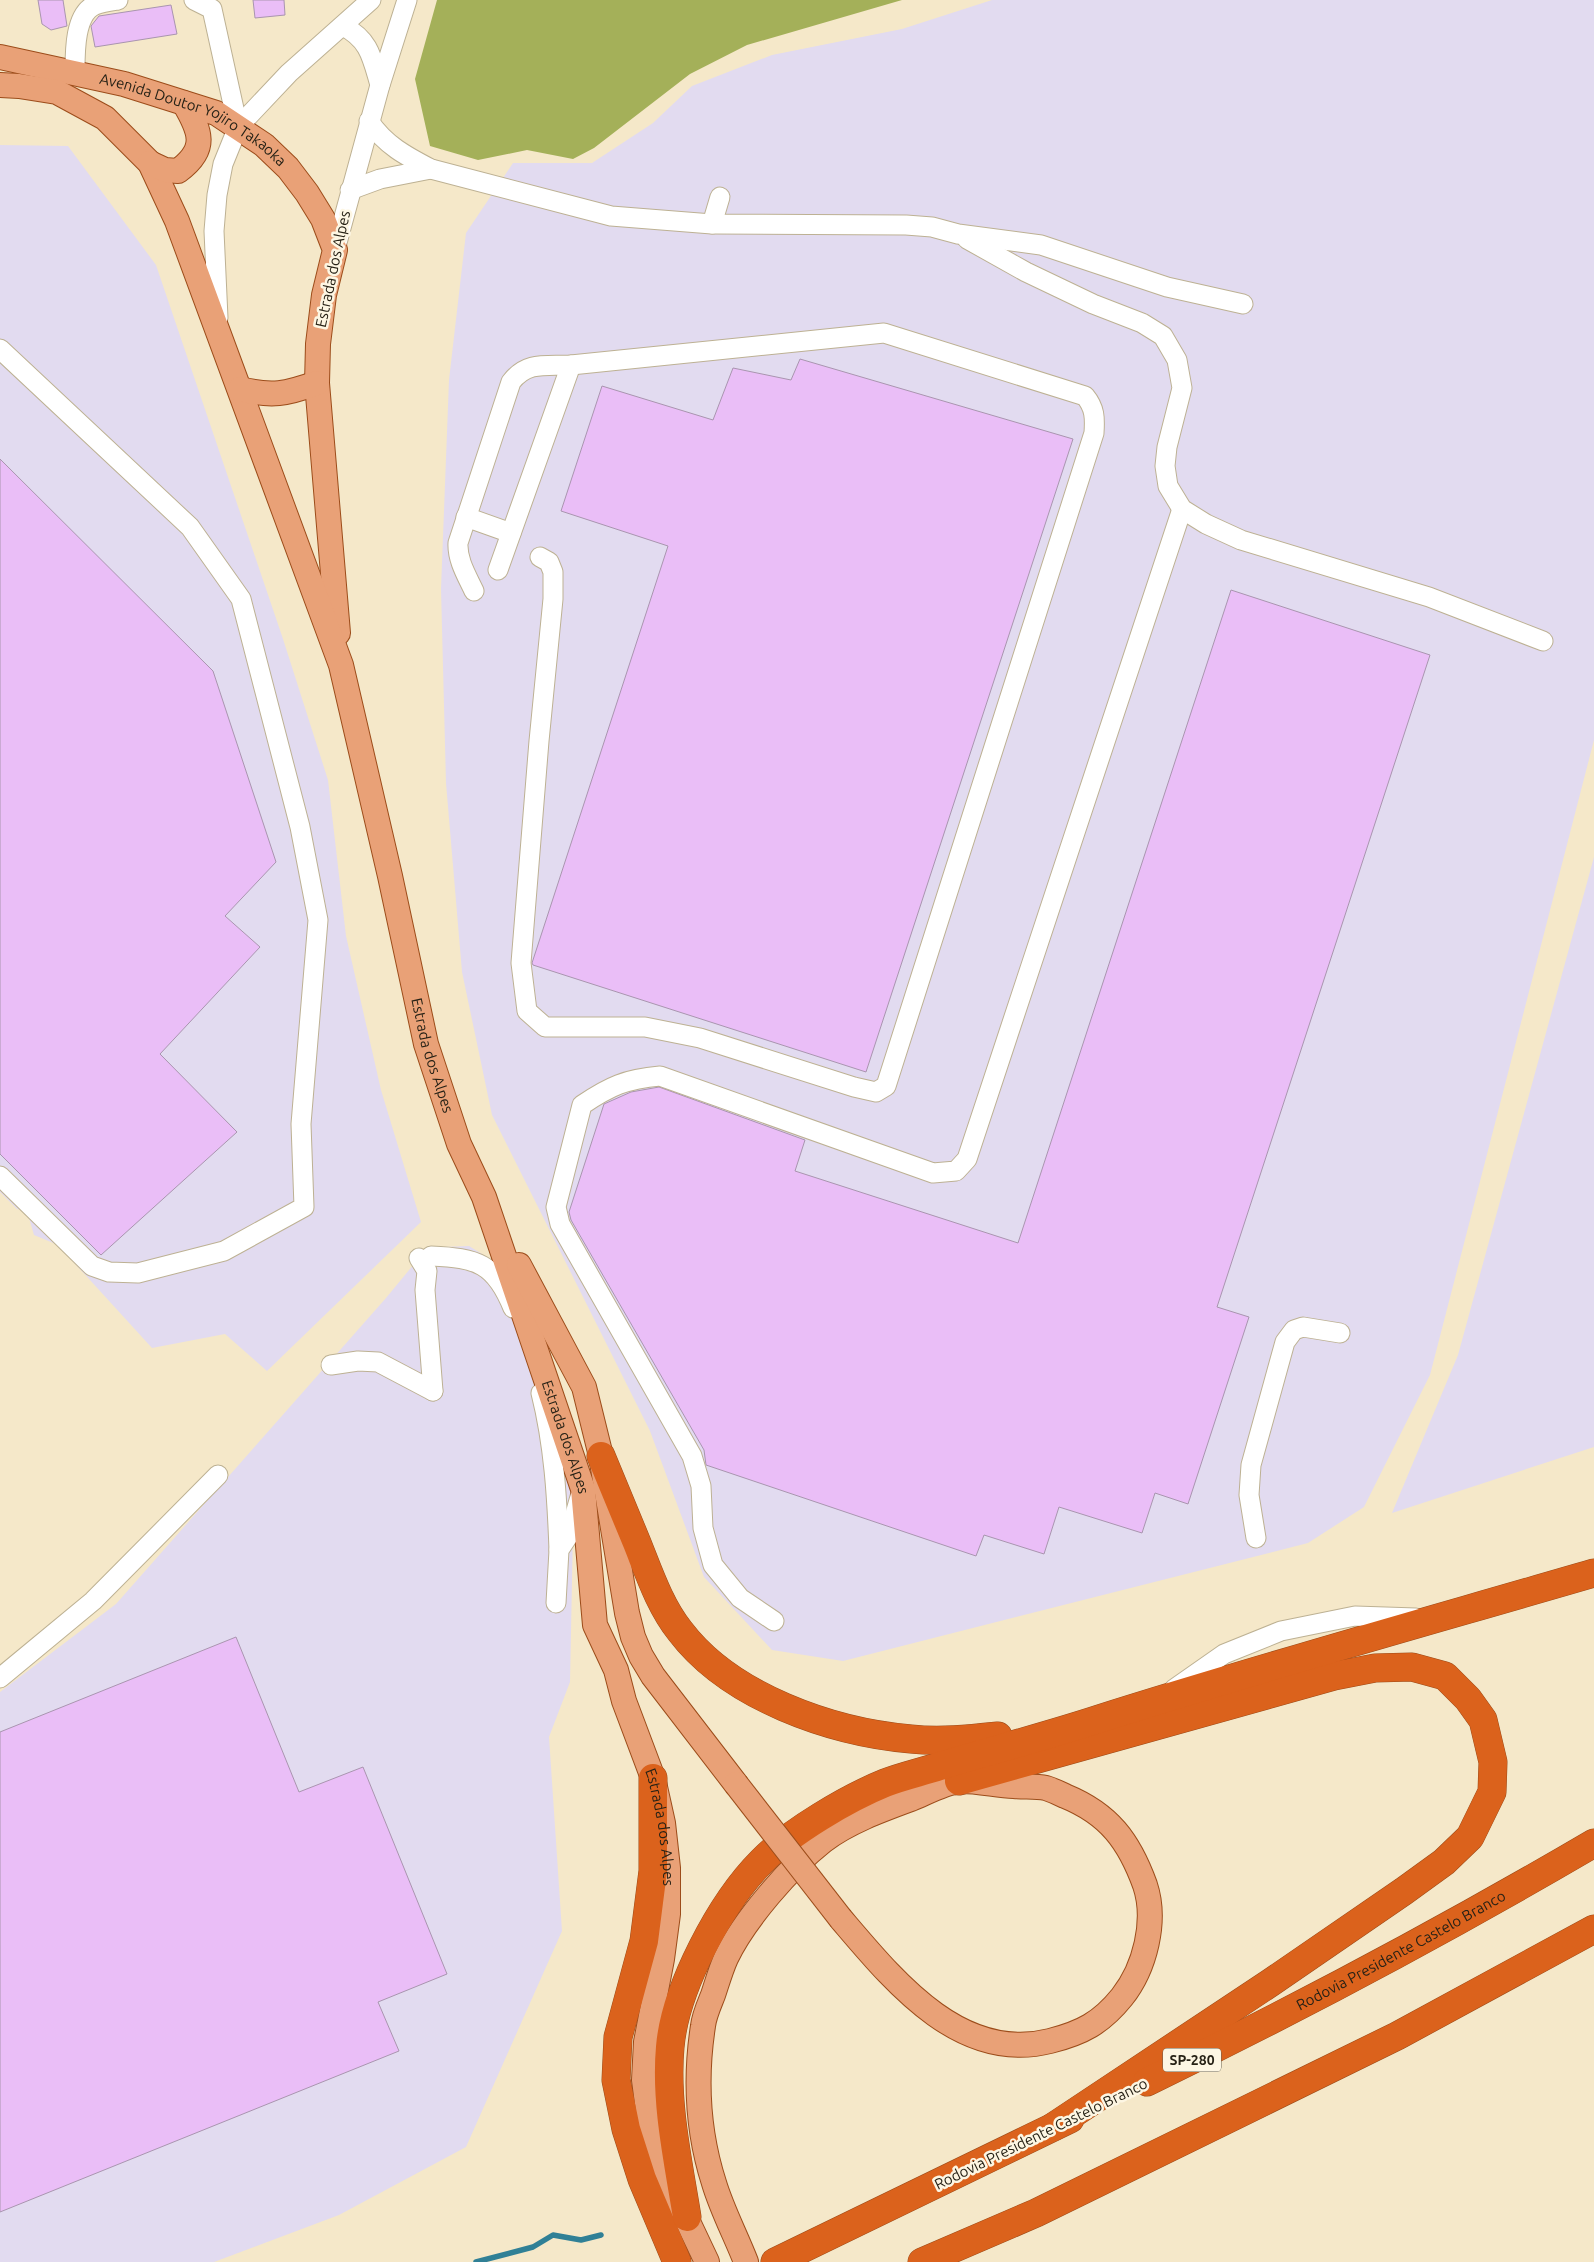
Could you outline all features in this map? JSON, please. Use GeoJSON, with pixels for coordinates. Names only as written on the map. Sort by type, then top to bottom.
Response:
{"type":"FeatureCollection","features":[{"type":"Feature","properties":{"kind":"highway"},"geometry":{"type":"LineString","coordinates":[[601,1456],[651,1579],[680,1631],[705,1659],[736,1682],[771,1701],[826,1722],[911,1739],[951,1741],[1064,1730]]}},
{"type":"Feature","properties":{"kind":"highway"},"geometry":{"type":"LineString","coordinates":[[687,2217],[671,2106],[669,2076],[670,2043],[681,1999],[698,1955],[723,1911],[762,1861],[814,1820],[884,1783],[1158,1700],[1594,1573]]}},
{"type":"Feature","properties":{"kind":"highway"},"geometry":{"type":"LineString","coordinates":[[958,1781],[1334,1676],[1375,1668],[1412,1667],[1445,1676],[1483,1720],[1489,1739],[1493,1762],[1492,1792],[1470,1837],[1444,1862],[1270,1983],[1053,2127]]}},
{"type":"Feature","properties":{"kind":"highway"},"geometry":{"type":"LineString","coordinates":[[653,1778],[653,1872],[644,1941],[618,2037],[616,2080],[626,2129],[642,2179],[677,2262]]}},
{"type":"Feature","properties":{"kind":"highway","name":"Rodovia Presidente Castelo Branco"},"geometry":{"type":"LineString","coordinates":[[778,2261],[1203,2055],[1501,1897],[1594,1843]]}},
{"type":"Feature","properties":{"kind":"highway"},"geometry":{"type":"LineString","coordinates":[[922,2262],[1036,2213],[1397,2036],[1594,1929]]}},
{"type":"Feature","properties":{"kind":"main road","name":"Avenida Doutor Yojiro Takaoka"},"geometry":{"type":"LineString","coordinates":[[0,57],[124,84],[216,114],[264,145],[288,168],[323,219],[334,250]]}},
{"type":"Feature","properties":{"kind":"main road","name":"Avenida Doutor Yojiro Takaoka"},"geometry":{"type":"LineString","coordinates":[[0,85],[57,92],[105,118],[150,164],[177,222],[220,334]]}},
{"type":"Feature","properties":{"kind":"main road"},"geometry":{"type":"LineString","coordinates":[[150,164],[165,170],[178,171],[190,162],[197,153],[199,139],[197,125],[184,102]]}},
{"type":"Feature","properties":{"kind":"main road","name":"Estrada dos Alpes"},"geometry":{"type":"LineString","coordinates":[[334,250],[324,296],[318,344],[317,383],[341,665]]}},
{"type":"Feature","properties":{"kind":"main road","name":"Estrada dos Alpes"},"geometry":{"type":"LineString","coordinates":[[220,334],[341,665],[390,876],[426,1044],[459,1144],[484,1197],[583,1489],[595,1625],[616,1670],[624,1701],[653,1778],[663,1823],[668,1868],[668,1914],[662,1959],[646,2042],[644,2080],[653,2135],[664,2171],[707,2262]]}},
{"type":"Feature","properties":{"kind":"main road"},"geometry":{"type":"LineString","coordinates":[[240,389],[262,395],[293,392],[317,383]]}},
{"type":"Feature","properties":{"kind":"main road"},"geometry":{"type":"LineString","coordinates":[[484,1197],[584,1387],[601,1456],[627,1613],[635,1643],[653,1676],[736,1784],[841,1919],[876,1960],[912,1996],[960,2030],[985,2041],[1012,2046],[1041,2043],[1075,2035],[1097,2022],[1124,1994],[1144,1954],[1151,1923],[1147,1893],[1135,1858],[1116,1829],[1085,1804],[1046,1788],[958,1781],[872,1813],[823,1841],[783,1880],[751,1918],[726,1958],[703,2023],[698,2086],[703,2141],[714,2185],[746,2262]]}},
{"type":"Feature","properties":{"kind":"street"},"geometry":{"type":"LineString","coordinates":[[75,74],[75,46],[81,20],[94,5],[118,0]]}},
{"type":"Feature","properties":{"kind":"street"},"geometry":{"type":"LineString","coordinates":[[194,0],[212,9],[238,127]]}},
{"type":"Feature","properties":{"kind":"street"},"geometry":{"type":"LineString","coordinates":[[220,334],[214,240],[216,195],[223,164],[238,127],[289,73],[371,0]]}},
{"type":"Feature","properties":{"kind":"street","name":"Estrada dos Alpes"},"geometry":{"type":"LineString","coordinates":[[334,250],[369,122],[407,0]]}},
{"type":"Feature","properties":{"kind":"street"},"geometry":{"type":"LineString","coordinates":[[343,26],[354,32],[369,50],[380,85]]}},
{"type":"Feature","properties":{"kind":"street"},"geometry":{"type":"LineString","coordinates":[[369,122],[384,140],[404,155],[430,169],[611,216],[712,224],[906,225],[932,227],[958,234],[1041,245],[1167,287],[1243,304]]}},
{"type":"Feature","properties":{"kind":"street"},"geometry":{"type":"LineString","coordinates":[[350,190],[380,179],[430,169]]}},
{"type":"Feature","properties":{"kind":"street"},"geometry":{"type":"LineString","coordinates":[[712,224],[720,197]]}},
{"type":"Feature","properties":{"kind":"street"},"geometry":{"type":"LineString","coordinates":[[958,234],[1026,272],[1093,304],[1142,323],[1162,336],[1177,360],[1182,388],[1166,447],[1165,466],[1168,486],[1182,509],[1206,524],[1241,540],[1429,597],[1543,640]]}},
{"type":"Feature","properties":{"kind":"street"},"geometry":{"type":"LineString","coordinates":[[474,591],[457,552],[458,543],[510,382],[519,372],[532,366],[571,365],[884,333],[1085,396],[1092,404],[1095,416],[1094,433],[886,1086],[876,1092],[854,1087],[700,1038],[645,1027],[545,1027],[527,1011],[521,963],[539,741],[553,599],[553,572],[549,562],[540,557]]}},
{"type":"Feature","properties":{"kind":"street"},"geometry":{"type":"LineString","coordinates":[[0,348],[190,527],[241,599],[300,827],[318,920],[301,1124],[304,1207],[224,1251],[138,1273],[109,1272],[92,1266],[0,1176]]}},
{"type":"Feature","properties":{"kind":"street"},"geometry":{"type":"LineString","coordinates":[[498,570],[571,365]]}},
{"type":"Feature","properties":{"kind":"street"},"geometry":{"type":"LineString","coordinates":[[774,1621],[740,1598],[713,1565],[703,1528],[701,1486],[692,1456],[560,1224],[556,1207],[582,1105],[611,1086],[640,1077],[660,1076],[933,1174],[956,1170],[967,1158],[1182,509]]}},
{"type":"Feature","properties":{"kind":"street"},"geometry":{"type":"LineString","coordinates":[[466,517],[511,533]]}},
{"type":"Feature","properties":{"kind":"street"},"geometry":{"type":"LineString","coordinates":[[331,1365],[358,1361],[378,1362],[433,1392],[425,1290],[427,1271],[425,1257],[458,1257],[480,1264],[495,1274],[510,1302],[531,1353],[544,1402],[557,1492],[559,1550],[556,1603]]}},
{"type":"Feature","properties":{"kind":"street"},"geometry":{"type":"LineString","coordinates":[[1256,1538],[1250,1495],[1251,1465],[1284,1342],[1294,1330],[1303,1327],[1340,1333]]}},
{"type":"Feature","properties":{"kind":"street"},"geometry":{"type":"LineString","coordinates":[[0,1678],[93,1601],[218,1475]]}},
{"type":"Feature","properties":{"kind":"street"},"geometry":{"type":"LineString","coordinates":[[559,1550],[569,1535],[583,1489]]}},
{"type":"Feature","properties":{"kind":"shaded area"},"geometry":{"type":"Polygon","coordinates":[[[992,0],[1594,0],[1594,740],[1430,1375],[1364,1507],[1308,1543],[843,1661],[772,1650],[704,1577],[650,1431],[492,1115],[462,972],[446,783],[441,589],[449,380],[466,233],[513,163],[592,163],[653,123],[692,86],[772,55],[902,29],[992,0]]]}},
{"type":"Feature","properties":{"kind":"shaded area"},"geometry":{"type":"Polygon","coordinates":[[[0,145],[68,146],[156,265],[283,639],[328,780],[346,936],[381,1090],[421,1222],[267,1371],[225,1334],[152,1348],[58,1245],[34,1235],[27,1211],[17,1209],[0,1192],[0,145]]]}},
{"type":"Feature","properties":{"kind":"shaded area"},"geometry":{"type":"Polygon","coordinates":[[[1594,857],[1594,1447],[1392,1513],[1458,1355],[1594,857]]]}},
{"type":"Feature","properties":{"kind":"shaded area"},"geometry":{"type":"Polygon","coordinates":[[[469,1246],[482,1254],[545,1364],[574,1480],[570,1682],[549,1737],[562,1931],[466,2147],[339,2215],[214,2262],[0,2262],[0,1692],[116,1604],[386,1298],[419,1258],[443,1247],[469,1246]]]}},
{"type":"Feature","properties":{"kind":"green space"},"geometry":{"type":"Polygon","coordinates":[[[437,0],[902,0],[747,45],[690,74],[594,148],[573,159],[527,150],[478,160],[430,146],[415,79],[437,0]]]}},
{"type":"Feature","properties":{"kind":"building"},"geometry":{"type":"Polygon","coordinates":[[[38,0],[63,0],[67,26],[51,30],[42,24],[38,0]]]}},
{"type":"Feature","properties":{"kind":"building"},"geometry":{"type":"Polygon","coordinates":[[[253,0],[284,0],[285,15],[255,18],[253,0]]]}},
{"type":"Feature","properties":{"kind":"building"},"geometry":{"type":"Polygon","coordinates":[[[171,5],[177,34],[95,47],[91,26],[99,16],[171,5]]]}},
{"type":"Feature","properties":{"kind":"building"},"geometry":{"type":"Polygon","coordinates":[[[800,359],[1073,439],[866,1072],[533,965],[532,963],[668,546],[561,511],[602,386],[713,420],[733,368],[791,380],[800,359]]]}},
{"type":"Feature","properties":{"kind":"building"},"geometry":{"type":"Polygon","coordinates":[[[0,459],[213,671],[276,862],[225,916],[260,947],[160,1054],[237,1132],[101,1255],[0,1154],[0,459]]]}},
{"type":"Feature","properties":{"kind":"building"},"geometry":{"type":"Polygon","coordinates":[[[1231,590],[1430,655],[1217,1307],[1249,1317],[1188,1504],[1155,1493],[1142,1533],[1059,1507],[1044,1554],[984,1535],[976,1556],[706,1465],[704,1450],[571,1220],[569,1212],[604,1104],[631,1092],[659,1087],[805,1140],[795,1171],[1018,1243],[1231,590]]]}},
{"type":"Feature","properties":{"kind":"building"},"geometry":{"type":"Polygon","coordinates":[[[236,1637],[299,1792],[363,1767],[447,1974],[378,2002],[399,2051],[0,2212],[0,1732],[236,1637]]]}},
{"type":"Feature","properties":{"kind":"waterway"},"geometry":{"type":"LineString","coordinates":[[476,2262],[533,2247],[553,2235],[581,2240],[601,2235]]}}]}
